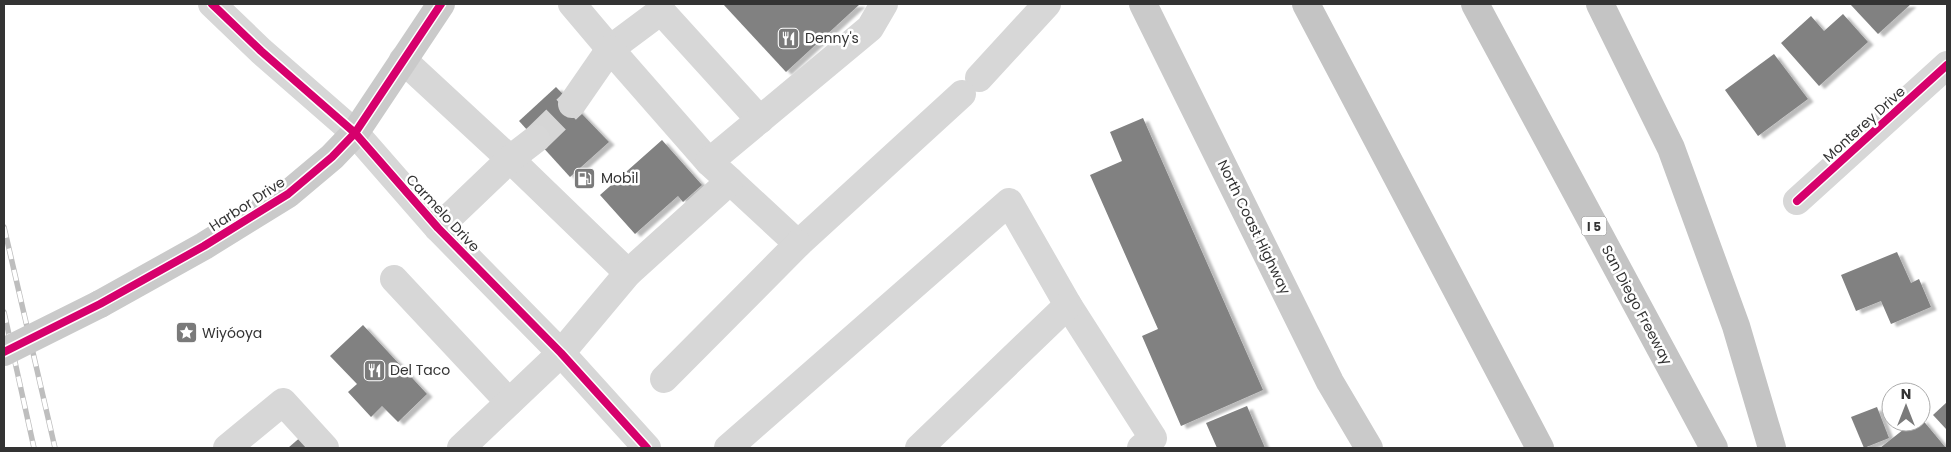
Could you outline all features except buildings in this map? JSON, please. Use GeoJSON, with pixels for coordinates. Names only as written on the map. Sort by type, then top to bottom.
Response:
{"type":"FeatureCollection","features":[{"type":"Feature","properties":{"kind":"highway"},"geometry":{"type":"LineString","coordinates":[[1306,4],[1540,448]]}},
{"type":"Feature","properties":{"kind":"highway","name":"San Diego Freeway"},"geometry":{"type":"LineString","coordinates":[[1475,4],[1714,448]]}},
{"type":"Feature","properties":{"kind":"highway"},"geometry":{"type":"LineString","coordinates":[[1600,4],[1671,148],[1736,326],[1772,448]]}},
{"type":"Feature","properties":{"kind":"highway"},"geometry":{"type":"LineString","coordinates":[[1614,4],[1619,41]]}},
{"type":"Feature","properties":{"kind":"main road","name":"Harbor Drive"},"geometry":{"type":"LineString","coordinates":[[4,352],[100,304],[204,246],[288,194],[332,158],[355,133],[441,4]]}},
{"type":"Feature","properties":{"kind":"main road","name":"North Coast Highway"},"geometry":{"type":"LineString","coordinates":[[1144,4],[1330,382],[1368,448]]}},
{"type":"Feature","properties":{"kind":"street","name":"Carmelo Drive"},"geometry":{"type":"LineString","coordinates":[[212,4],[355,133],[438,228],[561,353],[646,448]]}},
{"type":"Feature","properties":{"kind":"street"},"geometry":{"type":"LineString","coordinates":[[572,4],[709,162],[798,244]]}},
{"type":"Feature","properties":{"kind":"street"},"geometry":{"type":"LineString","coordinates":[[709,162],[870,28],[884,4]]}},
{"type":"Feature","properties":{"kind":"street"},"geometry":{"type":"LineString","coordinates":[[664,379],[798,244],[970,86],[1047,4]]}},
{"type":"Feature","properties":{"kind":"street"},"geometry":{"type":"LineString","coordinates":[[572,104],[610,50],[660,11],[760,120]]}},
{"type":"Feature","properties":{"kind":"street"},"geometry":{"type":"LineString","coordinates":[[403,60],[510,159],[628,273]]}},
{"type":"Feature","properties":{"kind":"street","name":"Monterey Drive"},"geometry":{"type":"LineString","coordinates":[[1797,201],[1947,65]]}},
{"type":"Feature","properties":{"kind":"street"},"geometry":{"type":"LineString","coordinates":[[438,228],[510,159],[536,139]]}},
{"type":"Feature","properties":{"kind":"street"},"geometry":{"type":"LineString","coordinates":[[461,448],[561,353],[628,273],[730,181]]}},
{"type":"Feature","properties":{"kind":"street"},"geometry":{"type":"LineString","coordinates":[[728,448],[1009,202],[1068,305],[1153,438],[1141,448]]}},
{"type":"Feature","properties":{"kind":"street"},"geometry":{"type":"LineString","coordinates":[[394,279],[509,402]]}},
{"type":"Feature","properties":{"kind":"street"},"geometry":{"type":"LineString","coordinates":[[919,448],[1068,305]]}},
{"type":"Feature","properties":{"kind":"street"},"geometry":{"type":"LineString","coordinates":[[227,448],[283,402],[325,448]]}},
{"type":"Feature","properties":{"kind":"tunnel"},"geometry":{"type":"LineString","coordinates":[[536,139],[572,104]]}},
{"type":"Feature","properties":{"kind":"railway"},"geometry":{"type":"LineString","coordinates":[[4,227],[55,448]]}},
{"type":"Feature","properties":{"kind":"railway"},"geometry":{"type":"LineString","coordinates":[[4,312],[34,448]]}},
{"type":"Feature","properties":{"kind":"cycle path"},"geometry":{"type":"LineString","coordinates":[[212,4],[261,51],[355,133],[438,228],[561,353],[647,448]]}},
{"type":"Feature","properties":{"kind":"cycle path"},"geometry":{"type":"LineString","coordinates":[[4,352],[100,304],[204,246],[288,194],[332,157],[355,133],[441,4]]}},
{"type":"Feature","properties":{"kind":"cycle path"},"geometry":{"type":"LineString","coordinates":[[1797,201],[1947,65]]}},
{"type":"Feature","properties":{"kind":"place","name":"Denny's"},"geometry":{"type":"Point","coordinates":[789,38]}},
{"type":"Feature","properties":{"kind":"place","name":"Mobil"},"geometry":{"type":"Point","coordinates":[585,178]}},
{"type":"Feature","properties":{"kind":"place","name":"Wiyóoya"},"geometry":{"type":"Point","coordinates":[186,333]}},
{"type":"Feature","properties":{"kind":"place","name":"Del Taco"},"geometry":{"type":"Point","coordinates":[374,370]}}]}
